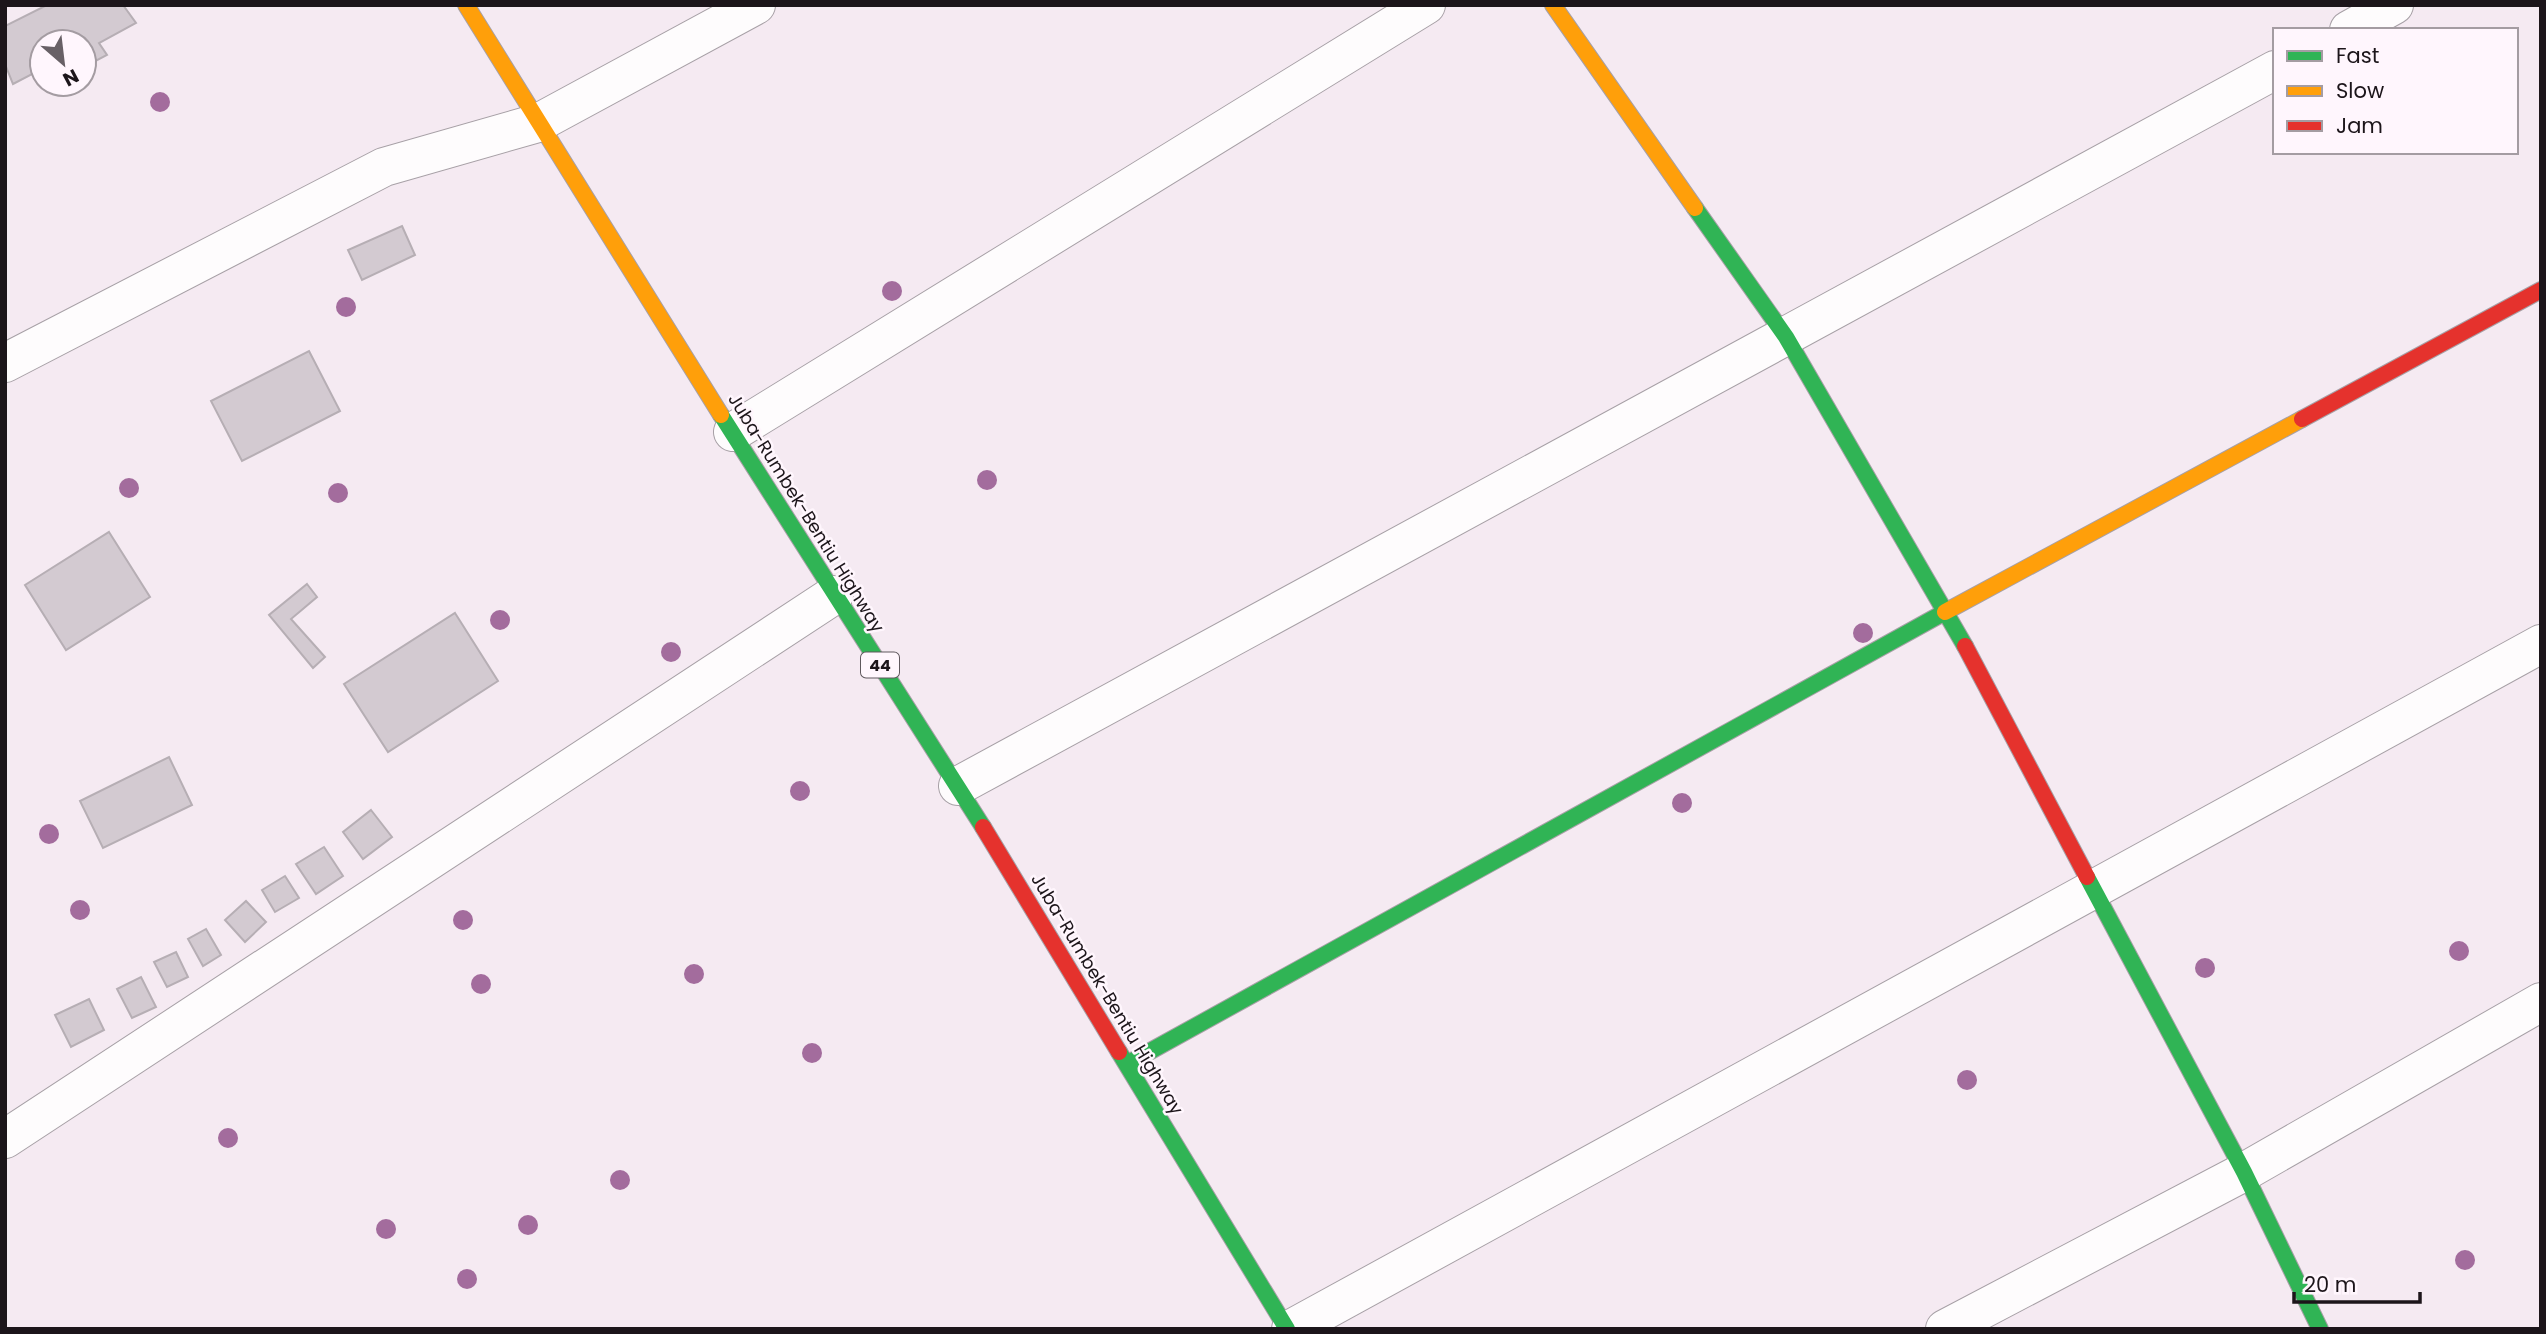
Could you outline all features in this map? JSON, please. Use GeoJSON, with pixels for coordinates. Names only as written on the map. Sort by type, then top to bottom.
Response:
{"type":"FeatureCollection","features":[{"type":"Feature","properties":{"kind":"street","name":"Juba-Rumbek-Bentiu Highway"},"geometry":{"type":"LineString","coordinates":[[466,5],[834,596],[958,786],[1289,1329]]}},
{"type":"Feature","properties":{"kind":"street"},"geometry":{"type":"LineString","coordinates":[[5,363],[384,167],[538,123],[756,5]]}},
{"type":"Feature","properties":{"kind":"street"},"geometry":{"type":"LineString","coordinates":[[733,432],[1426,5]]}},
{"type":"Feature","properties":{"kind":"street"},"geometry":{"type":"LineString","coordinates":[[1553,5],[1786,337],[1946,611],[2244,1172],[2320,1329]]}},
{"type":"Feature","properties":{"kind":"street"},"geometry":{"type":"LineString","coordinates":[[2353,28],[2394,5]]}},
{"type":"Feature","properties":{"kind":"street"},"geometry":{"type":"LineString","coordinates":[[958,786],[2273,71]]}},
{"type":"Feature","properties":{"kind":"street"},"geometry":{"type":"LineString","coordinates":[[1127,1064],[1946,611],[2541,290]]}},
{"type":"Feature","properties":{"kind":"street"},"geometry":{"type":"LineString","coordinates":[[5,1139],[834,596]]}},
{"type":"Feature","properties":{"kind":"street"},"geometry":{"type":"LineString","coordinates":[[1289,1329],[2541,644]]}},
{"type":"Feature","properties":{"kind":"street"},"geometry":{"type":"LineString","coordinates":[[1945,1329],[2244,1172],[2541,1002]]}},
{"type":"Feature","properties":{"kind":"building"},"geometry":{"type":"Polygon","coordinates":[[[47,5],[123,5],[136,23],[99,43],[107,55],[98,60],[98,28],[28,28],[28,76],[13,84],[5,64],[5,26],[47,5]]]}},
{"type":"Feature","properties":{"kind":"building"},"geometry":{"type":"Polygon","coordinates":[[[402,226],[415,255],[362,280],[348,250],[402,226]]]}},
{"type":"Feature","properties":{"kind":"building"},"geometry":{"type":"Polygon","coordinates":[[[309,351],[340,411],[242,461],[211,401],[309,351]]]}},
{"type":"Feature","properties":{"kind":"building"},"geometry":{"type":"Polygon","coordinates":[[[109,532],[150,597],[66,650],[25,585],[109,532]]]}},
{"type":"Feature","properties":{"kind":"building"},"geometry":{"type":"Polygon","coordinates":[[[307,584],[317,597],[291,619],[325,657],[313,668],[269,615],[307,584]]]}},
{"type":"Feature","properties":{"kind":"building"},"geometry":{"type":"Polygon","coordinates":[[[455,613],[498,681],[388,752],[344,684],[455,613]]]}},
{"type":"Feature","properties":{"kind":"building"},"geometry":{"type":"Polygon","coordinates":[[[169,757],[192,805],[103,848],[80,801],[169,757]]]}},
{"type":"Feature","properties":{"kind":"building"},"geometry":{"type":"Polygon","coordinates":[[[371,810],[392,837],[363,859],[343,832],[371,810]]]}},
{"type":"Feature","properties":{"kind":"building"},"geometry":{"type":"Polygon","coordinates":[[[324,847],[343,876],[316,894],[296,864],[324,847]]]}},
{"type":"Feature","properties":{"kind":"building"},"geometry":{"type":"Polygon","coordinates":[[[285,876],[299,898],[275,912],[262,890],[285,876]]]}},
{"type":"Feature","properties":{"kind":"building"},"geometry":{"type":"Polygon","coordinates":[[[246,901],[266,922],[245,942],[225,920],[246,901]]]}},
{"type":"Feature","properties":{"kind":"building"},"geometry":{"type":"Polygon","coordinates":[[[206,929],[221,955],[203,966],[188,939],[206,929]]]}},
{"type":"Feature","properties":{"kind":"building"},"geometry":{"type":"Polygon","coordinates":[[[176,952],[188,977],[167,987],[154,962],[176,952]]]}},
{"type":"Feature","properties":{"kind":"building"},"geometry":{"type":"Polygon","coordinates":[[[141,977],[156,1007],[132,1018],[117,989],[141,977]]]}},
{"type":"Feature","properties":{"kind":"building"},"geometry":{"type":"Polygon","coordinates":[[[89,999],[104,1030],[71,1047],[55,1015],[89,999]]]}},
{"type":"Feature","properties":{"kind":"traffic: fast"},"geometry":{"type":"LineString","coordinates":[[1695,208],[1786,337],[1965,646]]}},
{"type":"Feature","properties":{"kind":"traffic: fast"},"geometry":{"type":"LineString","coordinates":[[721,415],[983,827]]}},
{"type":"Feature","properties":{"kind":"traffic: fast"},"geometry":{"type":"LineString","coordinates":[[1127,1064],[1945,612]]}},
{"type":"Feature","properties":{"kind":"traffic: fast"},"geometry":{"type":"LineString","coordinates":[[2087,877],[2244,1172],[2320,1329]]}},
{"type":"Feature","properties":{"kind":"traffic: fast"},"geometry":{"type":"LineString","coordinates":[[1119,1052],[1287,1329]]}},
{"type":"Feature","properties":{"kind":"traffic: slow"},"geometry":{"type":"LineString","coordinates":[[466,5],[721,415]]}},
{"type":"Feature","properties":{"kind":"traffic: slow"},"geometry":{"type":"LineString","coordinates":[[1553,5],[1695,208]]}},
{"type":"Feature","properties":{"kind":"traffic: slow"},"geometry":{"type":"LineString","coordinates":[[1945,612],[2302,419]]}},
{"type":"Feature","properties":{"kind":"traffic: jam"},"geometry":{"type":"LineString","coordinates":[[2302,419],[2541,290]]}},
{"type":"Feature","properties":{"kind":"traffic: jam"},"geometry":{"type":"LineString","coordinates":[[1965,646],[2087,877]]}},
{"type":"Feature","properties":{"kind":"traffic: jam"},"geometry":{"type":"LineString","coordinates":[[983,827],[1119,1052]]}}]}
